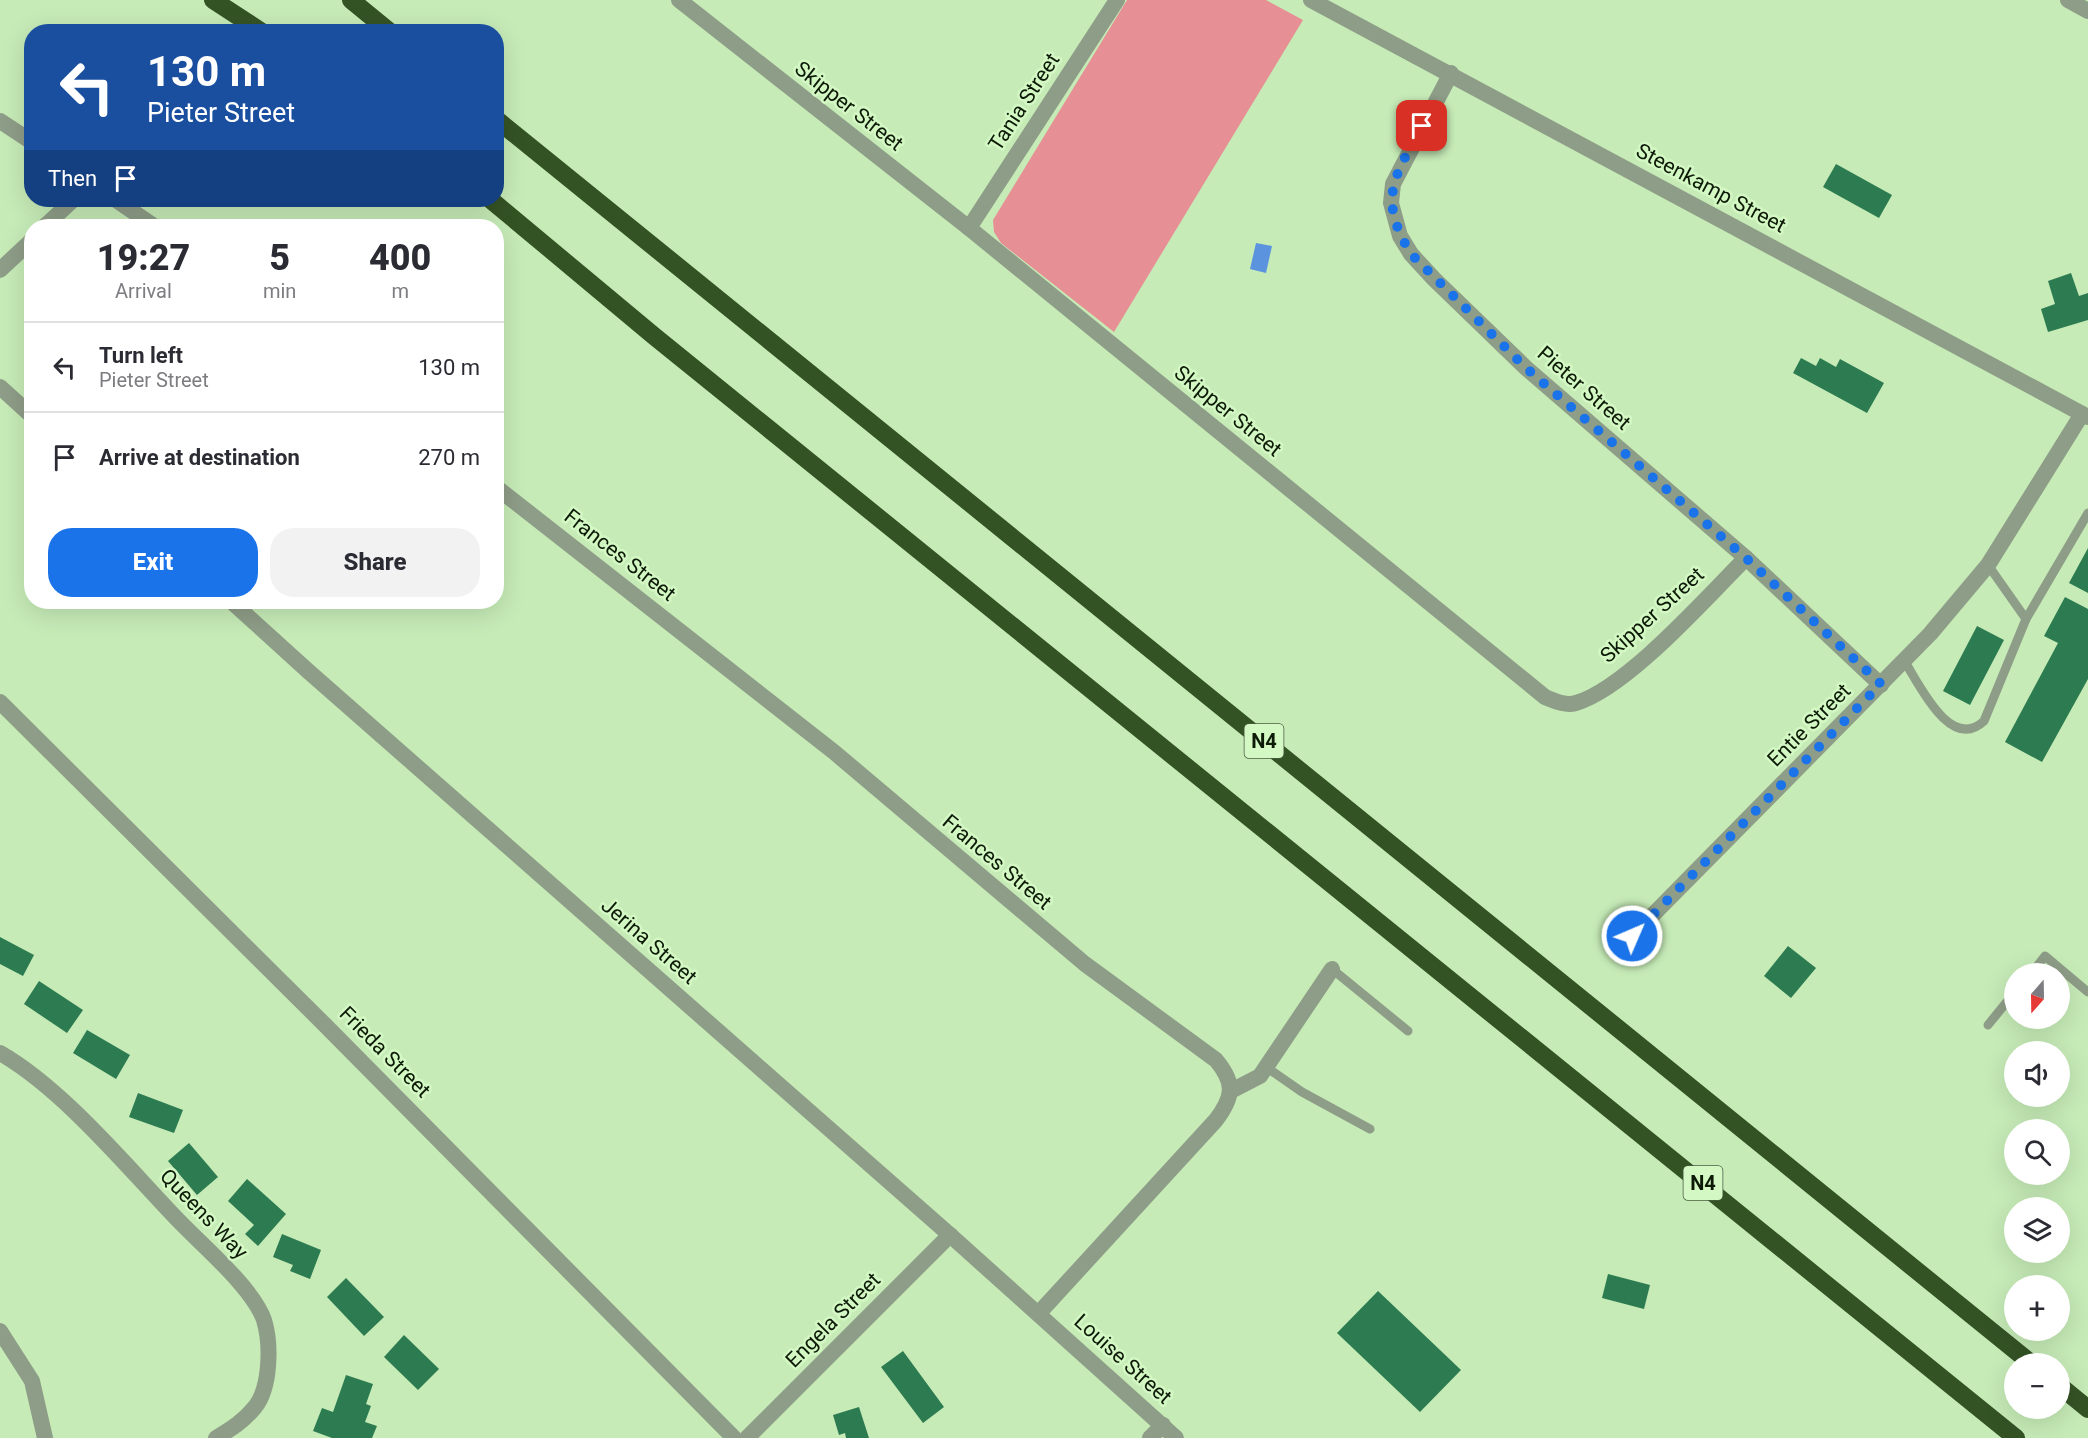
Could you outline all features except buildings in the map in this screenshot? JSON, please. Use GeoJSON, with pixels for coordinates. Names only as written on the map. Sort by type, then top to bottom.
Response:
{"type":"FeatureCollection","features":[{"type":"Feature","properties":{"kind":"highway"},"geometry":{"type":"LineString","coordinates":[[213,0],[250,24]]}},
{"type":"Feature","properties":{"kind":"highway"},"geometry":{"type":"LineString","coordinates":[[351,0],[380,24]]}},
{"type":"Feature","properties":{"kind":"highway","name":"N4"},"geometry":{"type":"LineString","coordinates":[[504,124],[2018,1353]]}},
{"type":"Feature","properties":{"kind":"highway","name":"N4"},"geometry":{"type":"LineString","coordinates":[[499,207],[654,336],[2016,1438]]}},
{"type":"Feature","properties":{"kind":"highway"},"geometry":{"type":"LineString","coordinates":[[2070,1394],[2088,1409]]}},
{"type":"Feature","properties":{"kind":"street","name":"Skipper Street"},"geometry":{"type":"LineString","coordinates":[[679,0],[969,228],[1545,697],[1560,703],[1574,704],[1609,685],[1649,655],[1746,558]]}},
{"type":"Feature","properties":{"kind":"street","name":"Tania Street"},"geometry":{"type":"LineString","coordinates":[[969,228],[1116,0]]}},
{"type":"Feature","properties":{"kind":"street","name":"Steenkamp Street"},"geometry":{"type":"LineString","coordinates":[[1311,0],[1451,73],[2085,415]]}},
{"type":"Feature","properties":{"kind":"street"},"geometry":{"type":"LineString","coordinates":[[2068,0],[2088,11]]}},
{"type":"Feature","properties":{"kind":"street","name":"Pieter Street"},"geometry":{"type":"LineString","coordinates":[[1451,73],[1393,184],[1391,202],[1394,220],[1406,245],[1434,279],[1526,368],[1746,558],[1881,684]]}},
{"type":"Feature","properties":{"kind":"street"},"geometry":{"type":"LineString","coordinates":[[0,121],[24,137]]}},
{"type":"Feature","properties":{"kind":"street"},"geometry":{"type":"LineString","coordinates":[[53,219],[65,207]]}},
{"type":"Feature","properties":{"kind":"street"},"geometry":{"type":"LineString","coordinates":[[126,207],[144,219]]}},
{"type":"Feature","properties":{"kind":"street"},"geometry":{"type":"LineString","coordinates":[[0,270],[24,248]]}},
{"type":"Feature","properties":{"kind":"street"},"geometry":{"type":"LineString","coordinates":[[0,387],[24,409]]}},
{"type":"Feature","properties":{"kind":"street","name":"Entie Street"},"geometry":{"type":"LineString","coordinates":[[1632,936],[1905,662],[1988,564],[2085,415]]}},
{"type":"Feature","properties":{"kind":"street","name":"Frances Street"},"geometry":{"type":"LineString","coordinates":[[504,493],[834,752],[1085,964],[1216,1060],[1227,1074],[1231,1091]]}},
{"type":"Feature","properties":{"kind":"street","name":"Jerina Street"},"geometry":{"type":"LineString","coordinates":[[240,609],[1039,1313]]}},
{"type":"Feature","properties":{"kind":"street","name":"Frieda Street"},"geometry":{"type":"LineString","coordinates":[[0,702],[324,1024],[734,1438]]}},
{"type":"Feature","properties":{"kind":"street"},"geometry":{"type":"LineString","coordinates":[[1039,1313],[1216,1120],[1227,1105],[1231,1091],[1256,1080],[1332,969]]}},
{"type":"Feature","properties":{"kind":"street","name":"Queens Way"},"geometry":{"type":"LineString","coordinates":[[0,1053],[19,1064],[48,1087],[92,1131],[241,1284],[263,1317],[271,1348],[257,1405],[238,1425],[216,1438]]}},
{"type":"Feature","properties":{"kind":"street","name":"Engela Street"},"geometry":{"type":"LineString","coordinates":[[747,1438],[950,1234]]}},
{"type":"Feature","properties":{"kind":"street","name":"Louise Street"},"geometry":{"type":"LineString","coordinates":[[1039,1313],[1176,1438]]}},
{"type":"Feature","properties":{"kind":"street"},"geometry":{"type":"LineString","coordinates":[[0,1331],[32,1382],[45,1438]]}},
{"type":"Feature","properties":{"kind":"street"},"geometry":{"type":"LineString","coordinates":[[1150,1438],[1163,1425]]}},
{"type":"Feature","properties":{"kind":"lane"},"geometry":{"type":"LineString","coordinates":[[1905,662],[1934,708],[1953,726],[1965,731],[1976,728],[1984,721],[2026,619],[2088,513]]}},
{"type":"Feature","properties":{"kind":"lane"},"geometry":{"type":"LineString","coordinates":[[1988,564],[2026,619]]}},
{"type":"Feature","properties":{"kind":"lane"},"geometry":{"type":"LineString","coordinates":[[2040,963],[2045,956],[2053,963]]}},
{"type":"Feature","properties":{"kind":"lane"},"geometry":{"type":"LineString","coordinates":[[1332,969],[1408,1031]]}},
{"type":"Feature","properties":{"kind":"lane"},"geometry":{"type":"LineString","coordinates":[[2070,977],[2088,992]]}},
{"type":"Feature","properties":{"kind":"lane"},"geometry":{"type":"LineString","coordinates":[[1988,1025],[2004,1005]]}},
{"type":"Feature","properties":{"kind":"lane"},"geometry":{"type":"LineString","coordinates":[[1266,1067],[1302,1092],[1370,1129]]}},
{"type":"Feature","properties":{"kind":"shaded area"},"geometry":{"type":"Polygon","coordinates":[[[1127,0],[1266,0],[1303,20],[1114,332],[1001,243],[994,232],[993,220],[1127,0]]]}},
{"type":"Feature","properties":{"kind":"water"},"geometry":{"type":"Polygon","coordinates":[[[1256,243],[1272,246],[1266,273],[1250,269],[1256,243]]]}},
{"type":"Feature","properties":{"kind":"route"},"geometry":{"type":"LineString","coordinates":[[1422,126],[1393,184],[1391,202],[1400,236],[1411,254],[1526,368],[1746,558],[1881,684],[1632,936]]}}]}
